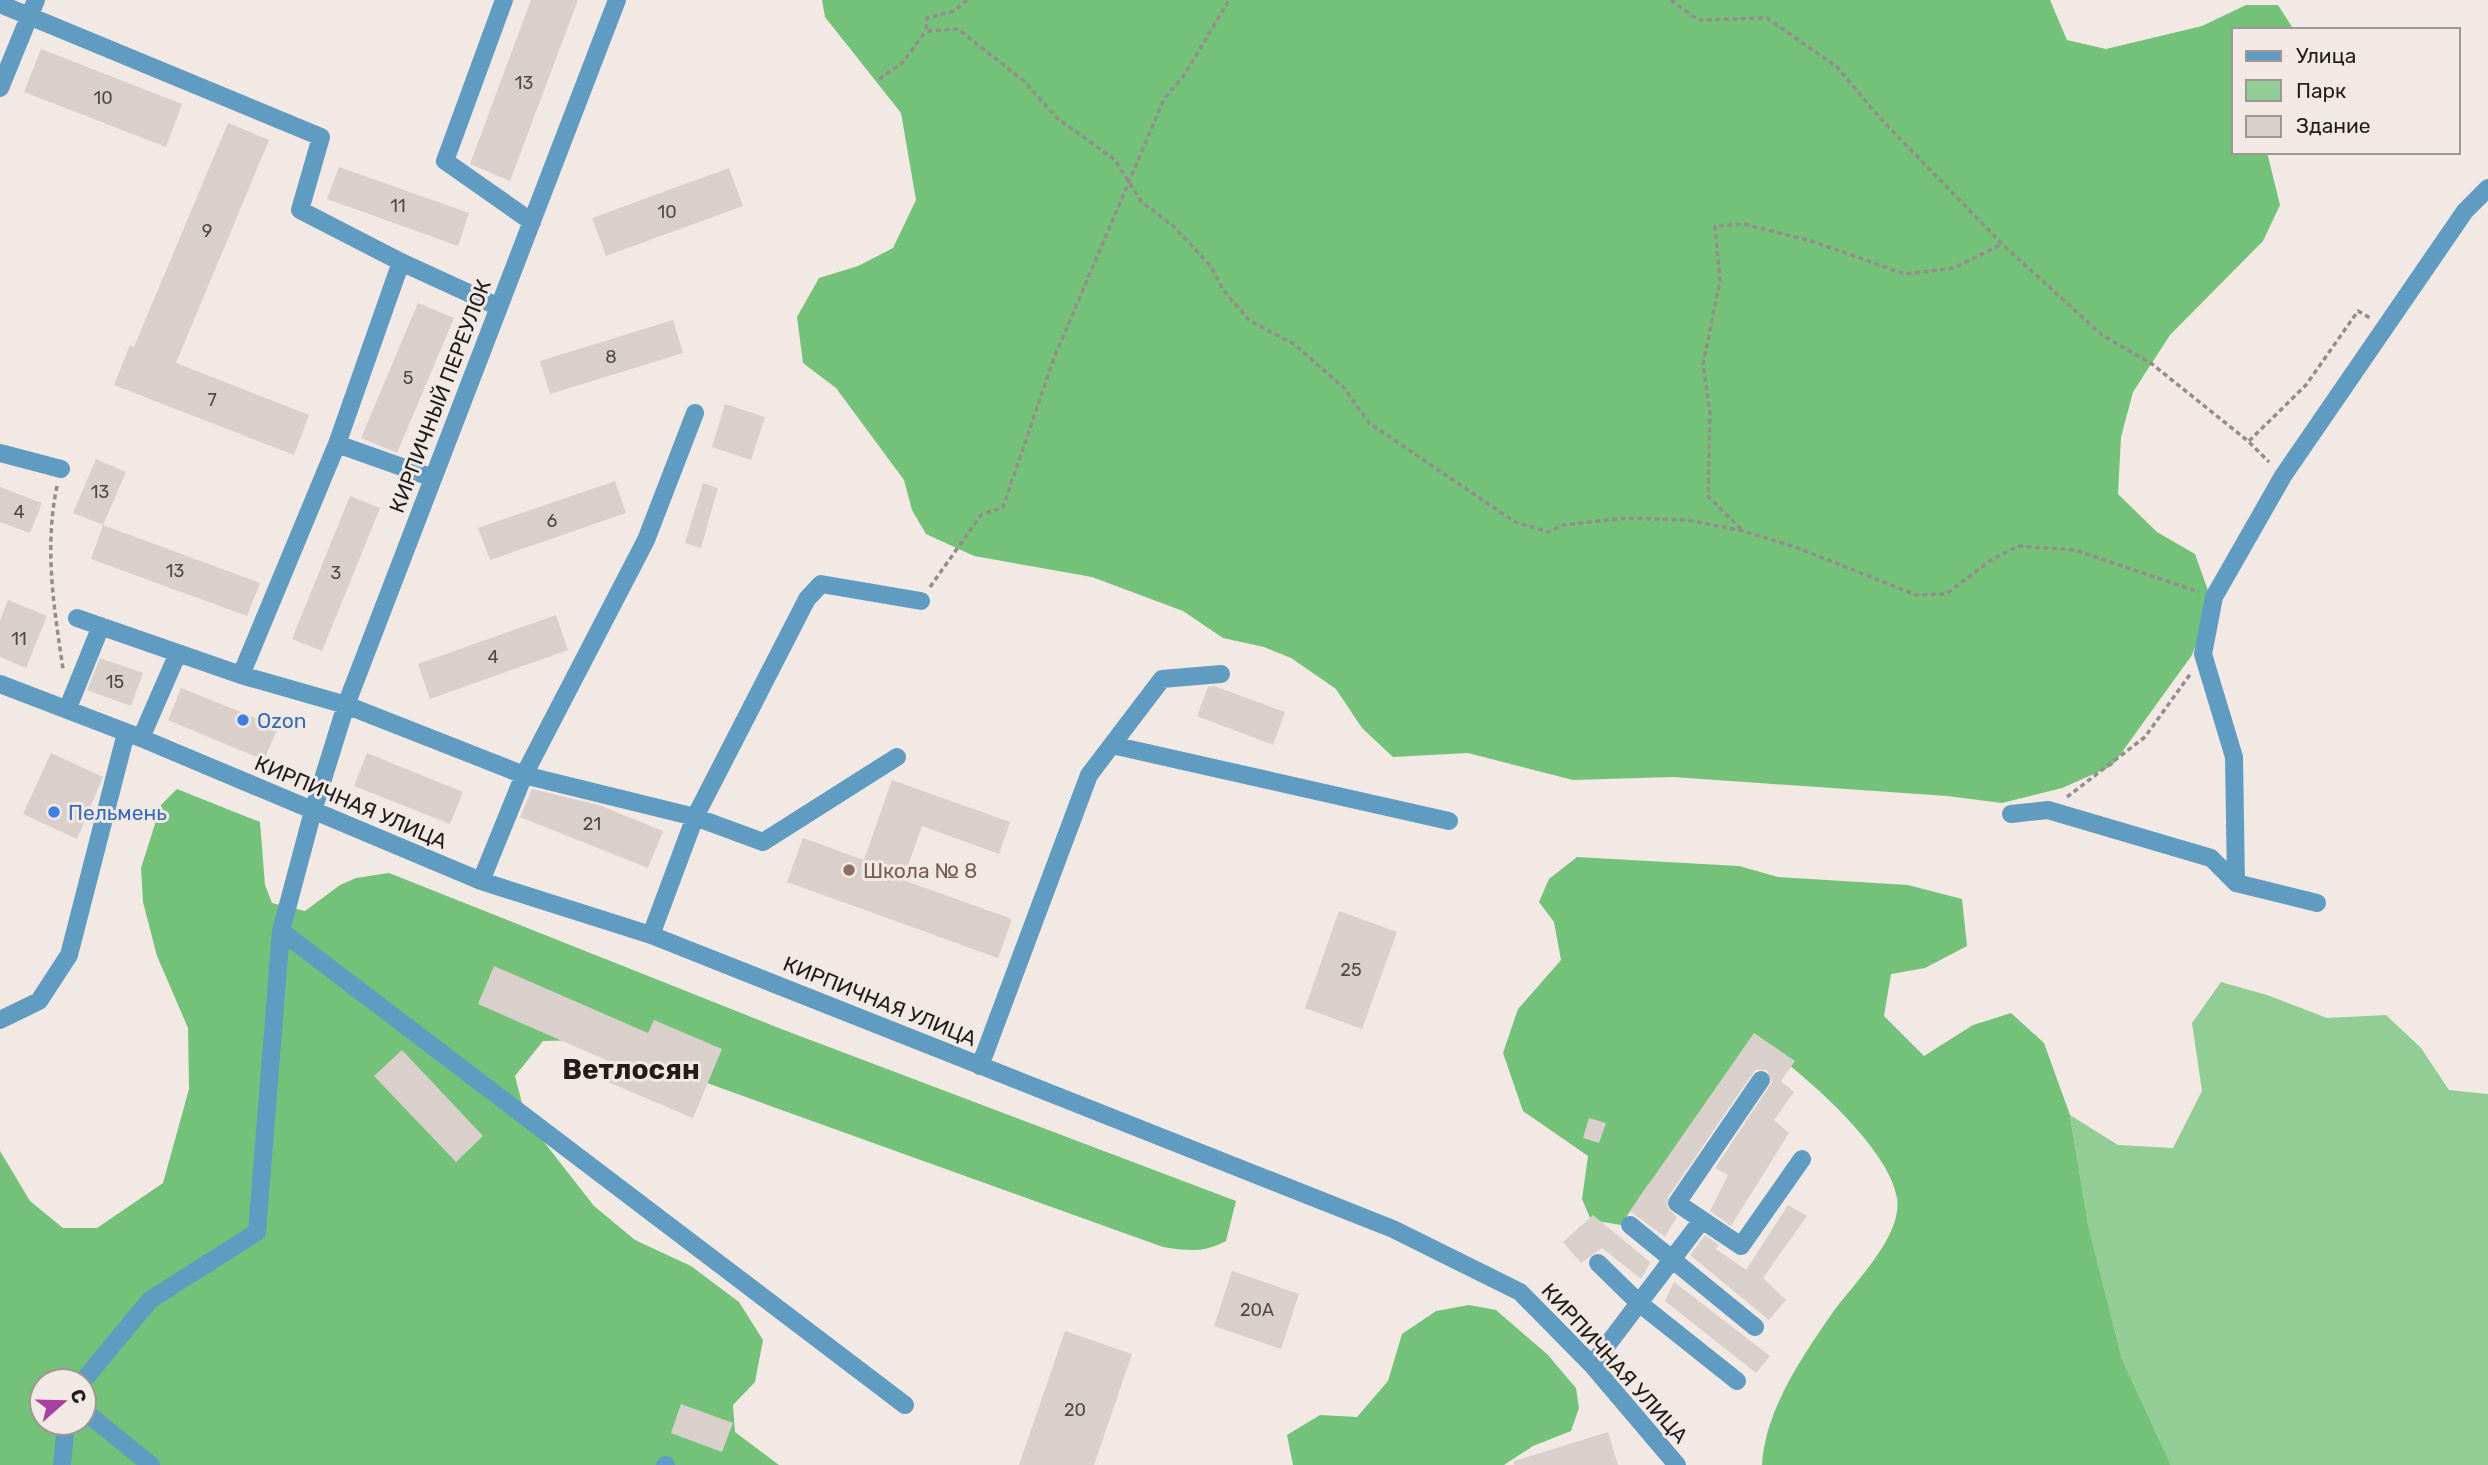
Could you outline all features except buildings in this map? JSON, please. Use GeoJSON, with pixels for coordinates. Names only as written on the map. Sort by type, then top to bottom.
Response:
{"type":"FeatureCollection","features":[{"type":"Feature","properties":{"kind":"street"},"geometry":{"type":"LineString","coordinates":[[505,0],[445,161],[532,222]]}},
{"type":"Feature","properties":{"kind":"street","name":"КИРПИЧНЫЙ ПЕРЕУЛОК"},"geometry":{"type":"LineString","coordinates":[[95,1367],[150,1300],[257,1232],[281,931],[313,811],[346,705],[617,0]]}},
{"type":"Feature","properties":{"kind":"street"},"geometry":{"type":"LineString","coordinates":[[0,5],[33,8],[321,137],[300,210],[401,262],[499,307]]}},
{"type":"Feature","properties":{"kind":"street"},"geometry":{"type":"LineString","coordinates":[[0,88],[33,8]]}},
{"type":"Feature","properties":{"kind":"street"},"geometry":{"type":"LineString","coordinates":[[2236,883],[2234,757],[2203,654],[2214,597],[2283,476],[2465,211],[2488,188]]}},
{"type":"Feature","properties":{"kind":"street"},"geometry":{"type":"LineString","coordinates":[[241,675],[337,444],[401,262]]}},
{"type":"Feature","properties":{"kind":"street"},"geometry":{"type":"LineString","coordinates":[[481,881],[524,775],[646,540],[695,414]]}},
{"type":"Feature","properties":{"kind":"street"},"geometry":{"type":"LineString","coordinates":[[337,444],[433,478]]}},
{"type":"Feature","properties":{"kind":"street"},"geometry":{"type":"LineString","coordinates":[[0,453],[61,469]]}},
{"type":"Feature","properties":{"kind":"street"},"geometry":{"type":"LineString","coordinates":[[651,935],[695,817],[807,598],[821,584],[921,601]]}},
{"type":"Feature","properties":{"kind":"street"},"geometry":{"type":"LineString","coordinates":[[78,618],[241,675],[346,705],[524,775],[695,817],[763,842],[898,757]]}},
{"type":"Feature","properties":{"kind":"street"},"geometry":{"type":"LineString","coordinates":[[67,710],[101,626]]}},
{"type":"Feature","properties":{"kind":"street"},"geometry":{"type":"LineString","coordinates":[[0,1020],[39,1001],[69,955],[134,736],[178,653]]}},
{"type":"Feature","properties":{"kind":"street"},"geometry":{"type":"LineString","coordinates":[[980,1066],[1089,775],[1162,679],[1221,674]]}},
{"type":"Feature","properties":{"kind":"street","name":"КИРПИЧНАЯ УЛИЦА"},"geometry":{"type":"LineString","coordinates":[[0,684],[134,736],[481,881],[651,935],[1393,1228],[1520,1292],[1592,1365],[1677,1465]]}},
{"type":"Feature","properties":{"kind":"street"},"geometry":{"type":"LineString","coordinates":[[1112,745],[1449,821]]}},
{"type":"Feature","properties":{"kind":"street"},"geometry":{"type":"LineString","coordinates":[[2011,814],[2048,810],[2211,858],[2236,883],[2317,903]]}},
{"type":"Feature","properties":{"kind":"street"},"geometry":{"type":"LineString","coordinates":[[281,931],[905,1405]]}},
{"type":"Feature","properties":{"kind":"street"},"geometry":{"type":"LineString","coordinates":[[1761,1080],[1677,1203],[1741,1247],[1802,1159]]}},
{"type":"Feature","properties":{"kind":"street"},"geometry":{"type":"LineString","coordinates":[[1592,1365],[1702,1220]]}},
{"type":"Feature","properties":{"kind":"street"},"geometry":{"type":"LineString","coordinates":[[1630,1225],[1755,1327]]}},
{"type":"Feature","properties":{"kind":"street"},"geometry":{"type":"LineString","coordinates":[[1598,1263],[1639,1303],[1737,1381]]}},
{"type":"Feature","properties":{"kind":"street"},"geometry":{"type":"LineString","coordinates":[[98,1422],[151,1465]]}},
{"type":"Feature","properties":{"kind":"street"},"geometry":{"type":"LineString","coordinates":[[62,1465],[65,1437]]}},
{"type":"Feature","properties":{"kind":"path"},"geometry":{"type":"LineString","coordinates":[[879,79],[902,63],[926,31],[927,18],[954,11],[967,0]]}},
{"type":"Feature","properties":{"kind":"path"},"geometry":{"type":"LineString","coordinates":[[921,601],[981,515],[1003,507],[1054,358],[1164,99],[1185,74],[1229,0]]}},
{"type":"Feature","properties":{"kind":"path"},"geometry":{"type":"LineString","coordinates":[[1671,0],[1698,20],[1767,18],[1837,67],[1880,118],[2002,244],[2102,335],[2152,365],[2248,441],[2283,476]]}},
{"type":"Feature","properties":{"kind":"path"},"geometry":{"type":"LineString","coordinates":[[926,31],[958,29],[1024,81],[1057,118],[1115,160],[1141,201],[1174,227],[1210,265],[1224,291],[1250,321],[1294,344],[1344,388],[1368,423],[1515,522],[1548,533],[1563,525],[1626,518],[1688,520],[1743,531],[1798,548],[1916,595],[1946,594],[1991,560],[2018,546],[2075,550],[2214,597]]}},
{"type":"Feature","properties":{"kind":"path"},"geometry":{"type":"LineString","coordinates":[[1743,531],[1708,496],[1710,412],[1703,364],[1720,281],[1715,226],[1744,224],[1811,241],[1905,274],[1954,268],[2002,244]]}},
{"type":"Feature","properties":{"kind":"path"},"geometry":{"type":"LineString","coordinates":[[2248,441],[2306,385],[2358,311],[2384,326]]}},
{"type":"Feature","properties":{"kind":"path"},"geometry":{"type":"LineString","coordinates":[[61,469],[50,519],[51,587],[64,675]]}},
{"type":"Feature","properties":{"kind":"path"},"geometry":{"type":"LineString","coordinates":[[2048,810],[2091,781],[2128,748],[2145,737],[2203,654]]}},
{"type":"Feature","properties":{"kind":"green space"},"geometry":{"type":"Polygon","coordinates":[[[822,0],[2050,0],[2067,40],[2106,49],[2202,26],[2246,5],[2278,5],[2293,28],[2232,28],[2232,154],[2267,154],[2280,205],[2263,241],[2170,335],[2133,392],[2121,437],[2118,494],[2157,532],[2195,554],[2212,602],[2192,655],[2112,766],[2062,788],[2002,803],[1947,796],[1673,777],[1573,780],[1468,753],[1393,757],[1362,728],[1336,689],[1291,658],[1264,647],[1223,638],[1183,611],[1092,577],[974,556],[926,534],[912,510],[904,480],[836,388],[803,363],[797,317],[819,278],[858,266],[893,248],[916,200],[901,113],[825,17],[822,0]]]}},
{"type":"Feature","properties":{"kind":"green space"},"geometry":{"type":"Polygon","coordinates":[[[177,789],[260,822],[265,885],[272,903],[305,911],[340,885],[356,878],[389,873],[784,1030],[1236,1201],[1226,1241],[1210,1248],[1196,1250],[1163,1247],[587,1040],[543,1041],[515,1076],[526,1119],[594,1206],[635,1240],[691,1266],[739,1302],[763,1340],[755,1382],[733,1405],[735,1432],[779,1465],[0,1465],[0,1151],[30,1201],[63,1228],[97,1228],[163,1183],[189,1089],[188,1028],[157,956],[143,902],[141,868],[161,805],[177,789]]]}},
{"type":"Feature","properties":{"kind":"green space"},"geometry":{"type":"Polygon","coordinates":[[[1577,857],[1739,866],[1778,877],[1908,885],[1962,899],[1967,946],[1925,968],[1891,974],[1884,1016],[1924,1056],[1973,1025],[2011,1013],[2044,1043],[2070,1115],[2088,1224],[2122,1359],[2171,1465],[1762,1465],[1770,1424],[1787,1385],[1833,1312],[1885,1243],[1897,1213],[1897,1198],[1891,1179],[1866,1140],[1830,1101],[1778,1056],[1748,1064],[1647,1186],[1621,1225],[1591,1220],[1582,1199],[1588,1156],[1523,1111],[1503,1053],[1518,1009],[1561,960],[1554,922],[1539,902],[1549,879],[1577,857]]]}},
{"type":"Feature","properties":{"kind":"green space"},"geometry":{"type":"Polygon","coordinates":[[[2221,982],[2267,995],[2327,1018],[2386,1015],[2421,1048],[2449,1090],[2488,1094],[2488,1465],[2171,1465],[2122,1359],[2088,1224],[2070,1115],[2118,1145],[2173,1148],[2202,1091],[2192,1023],[2221,982]]]}},
{"type":"Feature","properties":{"kind":"green space"},"geometry":{"type":"Polygon","coordinates":[[[1469,1305],[1496,1310],[1547,1354],[1576,1388],[1579,1408],[1571,1431],[1533,1446],[1504,1465],[1293,1465],[1287,1435],[1320,1415],[1357,1417],[1388,1381],[1402,1334],[1436,1311],[1469,1305]]]}},
{"type":"Feature","properties":{"kind":"place","name":"Ozon"},"geometry":{"type":"Point","coordinates":[243,720]}},
{"type":"Feature","properties":{"kind":"place","name":"Пельмень"},"geometry":{"type":"Point","coordinates":[54,812]}},
{"type":"Feature","properties":{"kind":"place","name":"Школа № 8"},"geometry":{"type":"Point","coordinates":[849,870]}},
{"type":"Feature","properties":{"kind":"district","name":"Ветлосян"},"geometry":{"type":"Point","coordinates":[631,1069]}}]}
